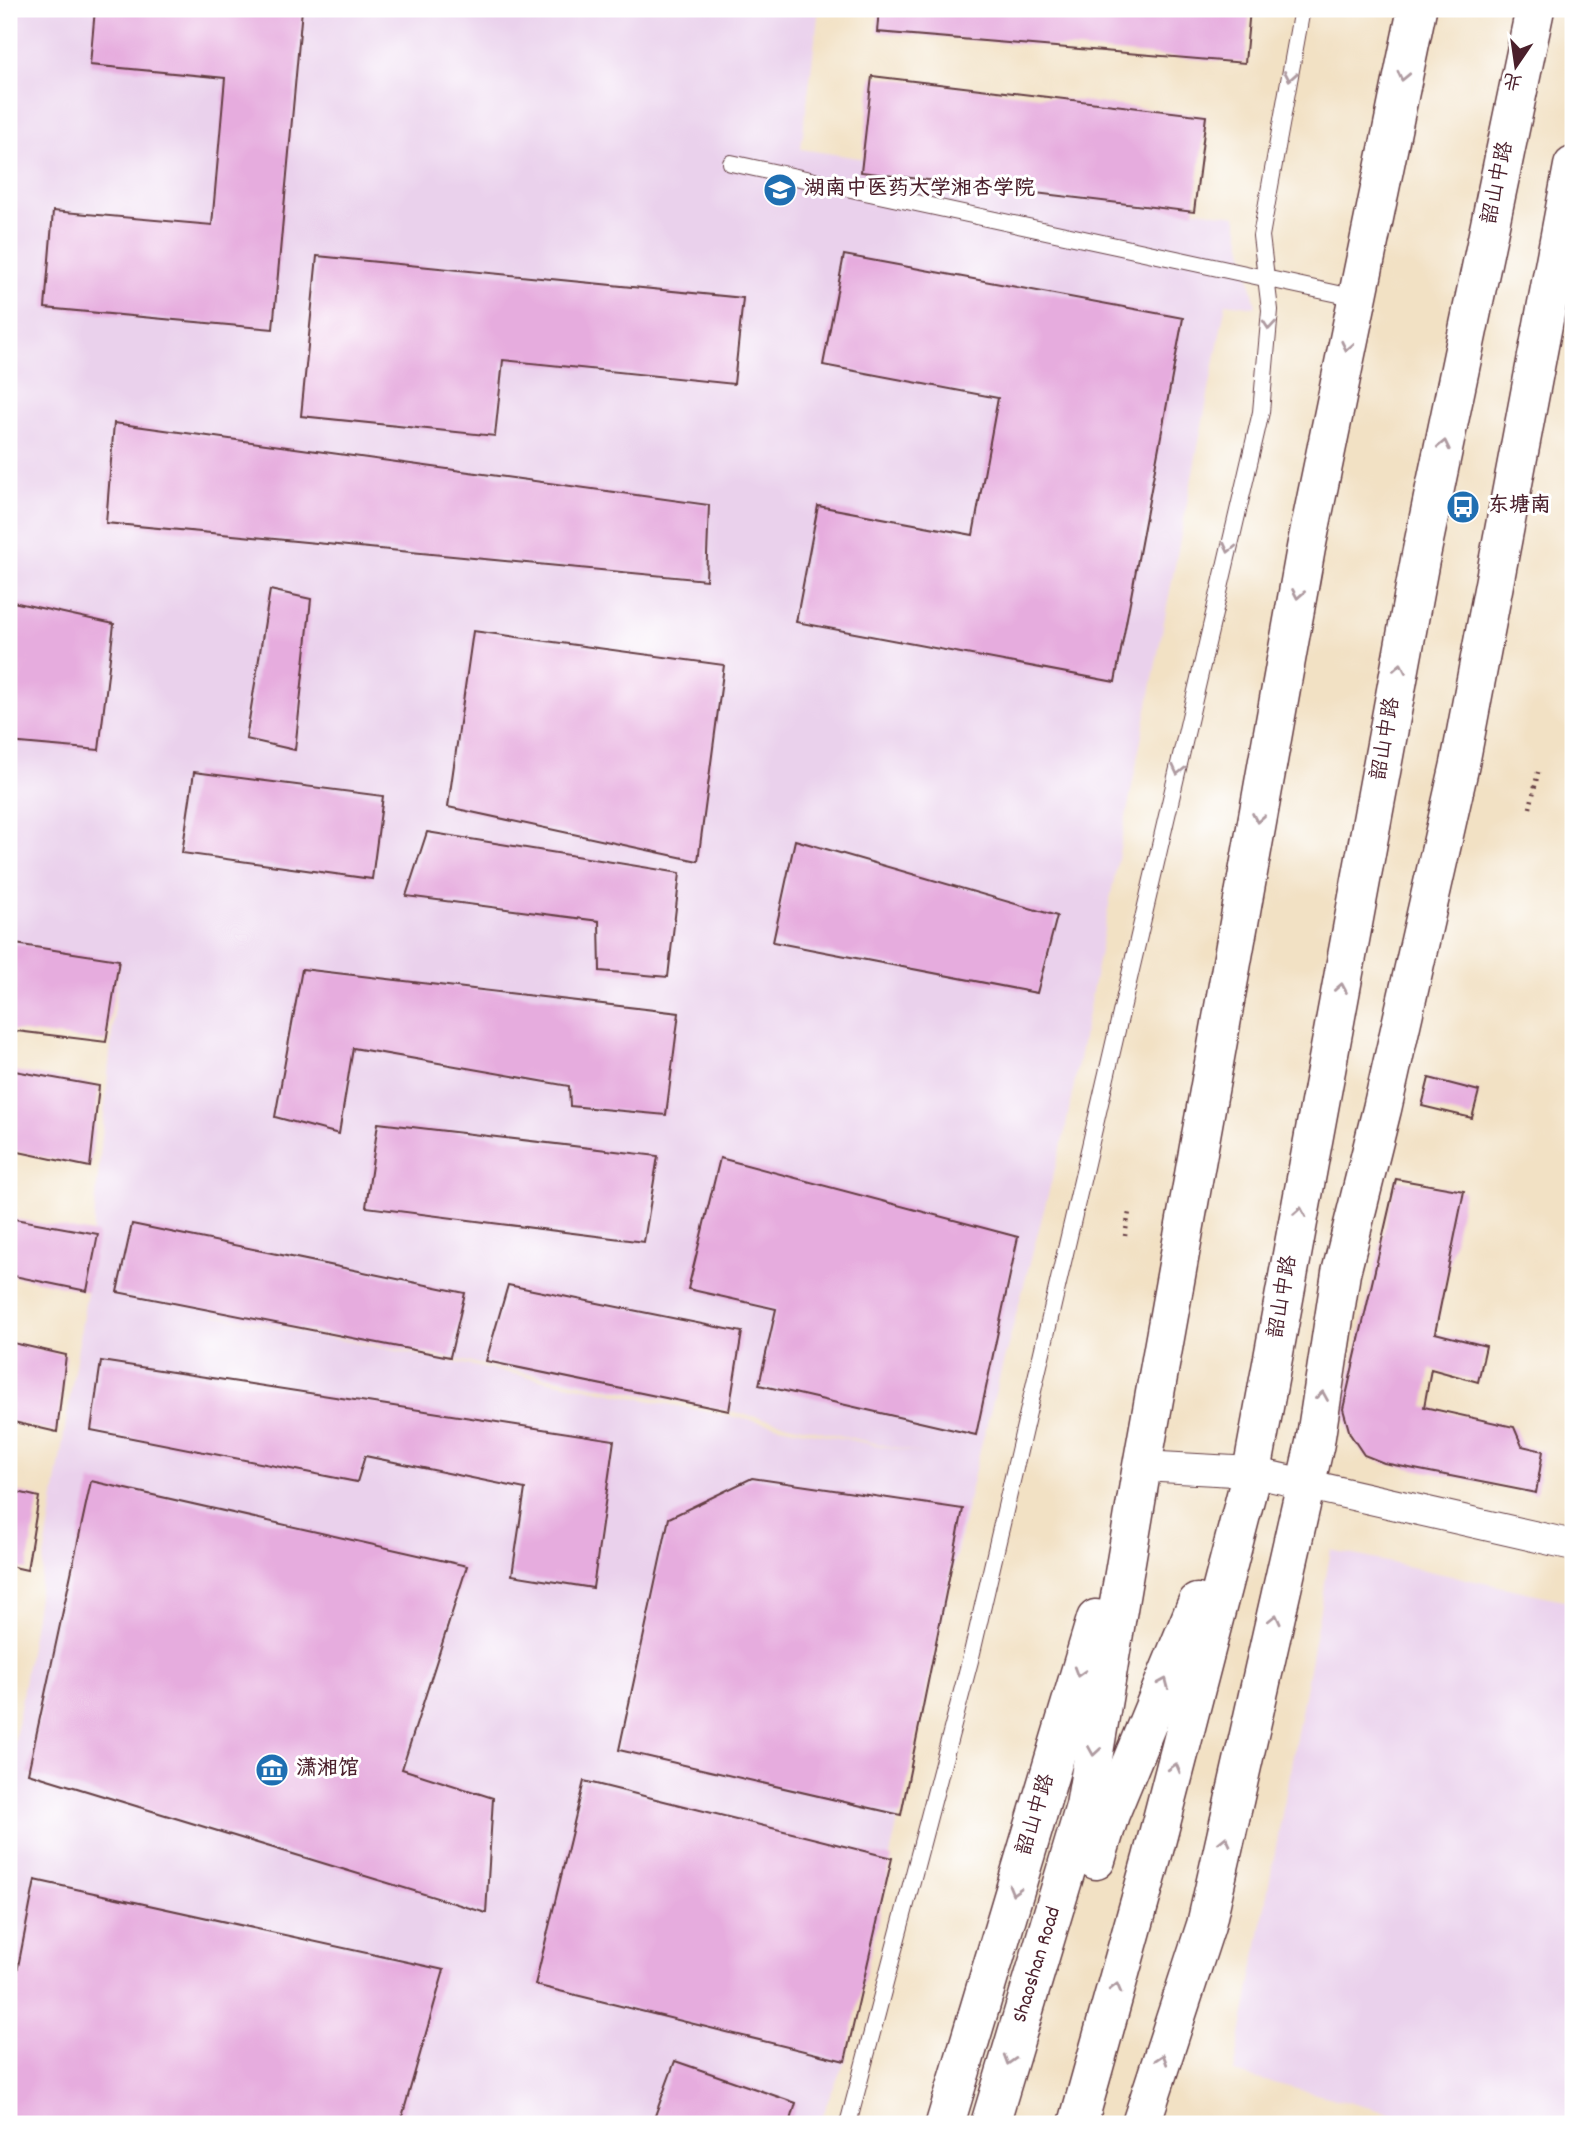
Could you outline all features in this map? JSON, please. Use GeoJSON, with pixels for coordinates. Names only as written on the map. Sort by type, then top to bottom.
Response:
{"type":"FeatureCollection","features":[{"type":"Feature","properties":{"kind":"main road","name":"韶山中路"},"geometry":{"type":"LineString","coordinates":[[1098,1810],[1142,1466],[1306,548],[1417,9]]}},
{"type":"Feature","properties":{"kind":"main road","name":"韶山中路"},"geometry":{"type":"LineString","coordinates":[[1078,2124],[1152,1858],[1252,1472],[1420,560],[1535,9]]}},
{"type":"Feature","properties":{"kind":"main road"},"geometry":{"type":"LineString","coordinates":[[1141,2124],[1206,1925],[1305,1484],[1341,1273],[1382,1110],[1460,764],[1573,166]]}},
{"type":"Feature","properties":{"kind":"main road","name":"韶山中路"},"geometry":{"type":"LineString","coordinates":[[945,2124],[1142,1466]]}},
{"type":"Feature","properties":{"kind":"main road","name":"韶山中路"},"geometry":{"type":"LineString","coordinates":[[1098,1810],[1252,1472]]}},
{"type":"Feature","properties":{"kind":"main road","name":"Shaoshan Road"},"geometry":{"type":"LineString","coordinates":[[990,2124],[1098,1810]]}},
{"type":"Feature","properties":{"kind":"main road","name":"Shaoshan Road"},"geometry":{"type":"LineString","coordinates":[[1017,2124],[1098,1810]]}},
{"type":"Feature","properties":{"kind":"street"},"geometry":{"type":"LineString","coordinates":[[1142,1466],[1252,1472],[1573,1545]]}},
{"type":"Feature","properties":{"kind":"lane"},"geometry":{"type":"LineString","coordinates":[[848,2124],[971,1657],[1261,412],[1270,310],[1261,236],[1302,9]]}},
{"type":"Feature","properties":{"kind":"lane"},"geometry":{"type":"LineString","coordinates":[[731,163],[1357,298]]}},
{"type":"Feature","properties":{"kind":"path"},"geometry":{"type":"LineString","coordinates":[[1530,808],[1539,768]]}},
{"type":"Feature","properties":{"kind":"path"},"geometry":{"type":"LineString","coordinates":[[1125,1236],[1129,1212]]}},
{"type":"Feature","properties":{"kind":"shaded area"},"geometry":{"type":"Polygon","coordinates":[[[9,9],[819,9],[801,149],[1236,216],[1256,307],[1226,303],[1065,1131],[976,1465],[845,2061],[818,2124],[9,2124],[9,1777],[87,1291],[119,961],[9,943],[9,9]],[[213,1314],[928,1455],[729,1411],[213,1314]]]}},
{"type":"Feature","properties":{"kind":"shaded area"},"geometry":{"type":"Polygon","coordinates":[[[1331,1550],[1573,1602],[1573,2124],[1433,2124],[1234,2073],[1331,1550]]]}},
{"type":"Feature","properties":{"kind":"building"},"geometry":{"type":"Polygon","coordinates":[[[95,9],[302,9],[273,329],[45,308],[53,211],[212,225],[225,78],[90,65],[95,9]]]}},
{"type":"Feature","properties":{"kind":"building"},"geometry":{"type":"Polygon","coordinates":[[[879,9],[1250,9],[1245,63],[877,32],[879,9]]]}},
{"type":"Feature","properties":{"kind":"building"},"geometry":{"type":"Polygon","coordinates":[[[872,76],[1206,116],[1194,212],[861,172],[872,76]]]}},
{"type":"Feature","properties":{"kind":"building"},"geometry":{"type":"Polygon","coordinates":[[[844,255],[1183,318],[1115,682],[796,622],[818,506],[973,535],[998,398],[823,365],[844,255]]]}},
{"type":"Feature","properties":{"kind":"building"},"geometry":{"type":"Polygon","coordinates":[[[317,256],[743,298],[734,384],[503,360],[495,436],[301,416],[317,256]]]}},
{"type":"Feature","properties":{"kind":"building"},"geometry":{"type":"Polygon","coordinates":[[[114,423],[709,505],[706,580],[106,523],[114,423]]]}},
{"type":"Feature","properties":{"kind":"building"},"geometry":{"type":"Polygon","coordinates":[[[270,590],[311,599],[295,750],[246,739],[270,590]]]}},
{"type":"Feature","properties":{"kind":"building"},"geometry":{"type":"Polygon","coordinates":[[[13,602],[114,624],[99,750],[9,742],[9,624],[13,602]]]}},
{"type":"Feature","properties":{"kind":"building"},"geometry":{"type":"Polygon","coordinates":[[[473,631],[724,665],[698,861],[448,807],[473,631]]]}},
{"type":"Feature","properties":{"kind":"building"},"geometry":{"type":"Polygon","coordinates":[[[194,772],[383,796],[372,879],[182,853],[194,772]]]}},
{"type":"Feature","properties":{"kind":"building"},"geometry":{"type":"Polygon","coordinates":[[[427,832],[680,873],[668,977],[600,971],[599,921],[406,896],[427,832]]]}},
{"type":"Feature","properties":{"kind":"building"},"geometry":{"type":"Polygon","coordinates":[[[795,840],[1057,916],[1037,993],[773,942],[795,840]]]}},
{"type":"Feature","properties":{"kind":"building"},"geometry":{"type":"Polygon","coordinates":[[[9,943],[119,960],[106,1042],[9,1030],[9,943]]]}},
{"type":"Feature","properties":{"kind":"building"},"geometry":{"type":"Polygon","coordinates":[[[302,969],[679,1013],[666,1115],[570,1106],[569,1086],[353,1048],[339,1134],[275,1117],[302,969]]]}},
{"type":"Feature","properties":{"kind":"building"},"geometry":{"type":"Polygon","coordinates":[[[9,1070],[99,1086],[90,1167],[9,1150],[9,1070]]]}},
{"type":"Feature","properties":{"kind":"building"},"geometry":{"type":"Polygon","coordinates":[[[1429,1078],[1479,1091],[1472,1118],[1422,1106],[1429,1078]]]}},
{"type":"Feature","properties":{"kind":"building"},"geometry":{"type":"Polygon","coordinates":[[[378,1123],[658,1156],[644,1242],[366,1207],[378,1123]]]}},
{"type":"Feature","properties":{"kind":"building"},"geometry":{"type":"Polygon","coordinates":[[[720,1158],[1018,1237],[976,1435],[759,1385],[776,1309],[688,1289],[720,1158]]]}},
{"type":"Feature","properties":{"kind":"building"},"geometry":{"type":"Polygon","coordinates":[[[1396,1179],[1464,1191],[1435,1333],[1486,1346],[1478,1382],[1431,1369],[1424,1407],[1514,1427],[1522,1446],[1543,1451],[1536,1493],[1384,1463],[1364,1455],[1350,1434],[1343,1409],[1396,1179]]]}},
{"type":"Feature","properties":{"kind":"building"},"geometry":{"type":"Polygon","coordinates":[[[9,1218],[98,1234],[87,1291],[9,1275],[9,1218]]]}},
{"type":"Feature","properties":{"kind":"building"},"geometry":{"type":"Polygon","coordinates":[[[132,1224],[465,1293],[450,1357],[117,1292],[132,1224]]]}},
{"type":"Feature","properties":{"kind":"building"},"geometry":{"type":"Polygon","coordinates":[[[508,1285],[742,1332],[729,1411],[486,1361],[508,1285]]]}},
{"type":"Feature","properties":{"kind":"building"},"geometry":{"type":"Polygon","coordinates":[[[9,1342],[66,1355],[57,1432],[9,1421],[9,1342]]]}},
{"type":"Feature","properties":{"kind":"building"},"geometry":{"type":"Polygon","coordinates":[[[101,1361],[614,1440],[593,1588],[512,1575],[525,1489],[365,1456],[357,1482],[91,1430],[101,1361]]]}},
{"type":"Feature","properties":{"kind":"building"},"geometry":{"type":"Polygon","coordinates":[[[752,1478],[963,1509],[901,1815],[619,1750],[669,1518],[752,1478]]]}},
{"type":"Feature","properties":{"kind":"building"},"geometry":{"type":"Polygon","coordinates":[[[91,1481],[467,1566],[402,1769],[493,1798],[486,1913],[28,1773],[91,1481]]]}},
{"type":"Feature","properties":{"kind":"building"},"geometry":{"type":"Polygon","coordinates":[[[9,1490],[39,1497],[27,1570],[9,1566],[9,1490]]]}},
{"type":"Feature","properties":{"kind":"building"},"geometry":{"type":"Polygon","coordinates":[[[584,1781],[892,1858],[845,2061],[535,1985],[584,1781]]]}},
{"type":"Feature","properties":{"kind":"building"},"geometry":{"type":"Polygon","coordinates":[[[35,1880],[444,1970],[400,2124],[9,2124],[9,2013],[35,1880]]]}},
{"type":"Feature","properties":{"kind":"building"},"geometry":{"type":"Polygon","coordinates":[[[675,2061],[796,2103],[790,2124],[652,2124],[675,2061]]]}},
{"type":"Feature","properties":{"kind":"place","name":"湖南中医药大学湘杏学院"},"geometry":{"type":"Point","coordinates":[780,190]}},
{"type":"Feature","properties":{"kind":"place","name":"东塘南"},"geometry":{"type":"Point","coordinates":[1463,507]}},
{"type":"Feature","properties":{"kind":"place","name":"潇湘馆"},"geometry":{"type":"Point","coordinates":[272,1770]}}]}
